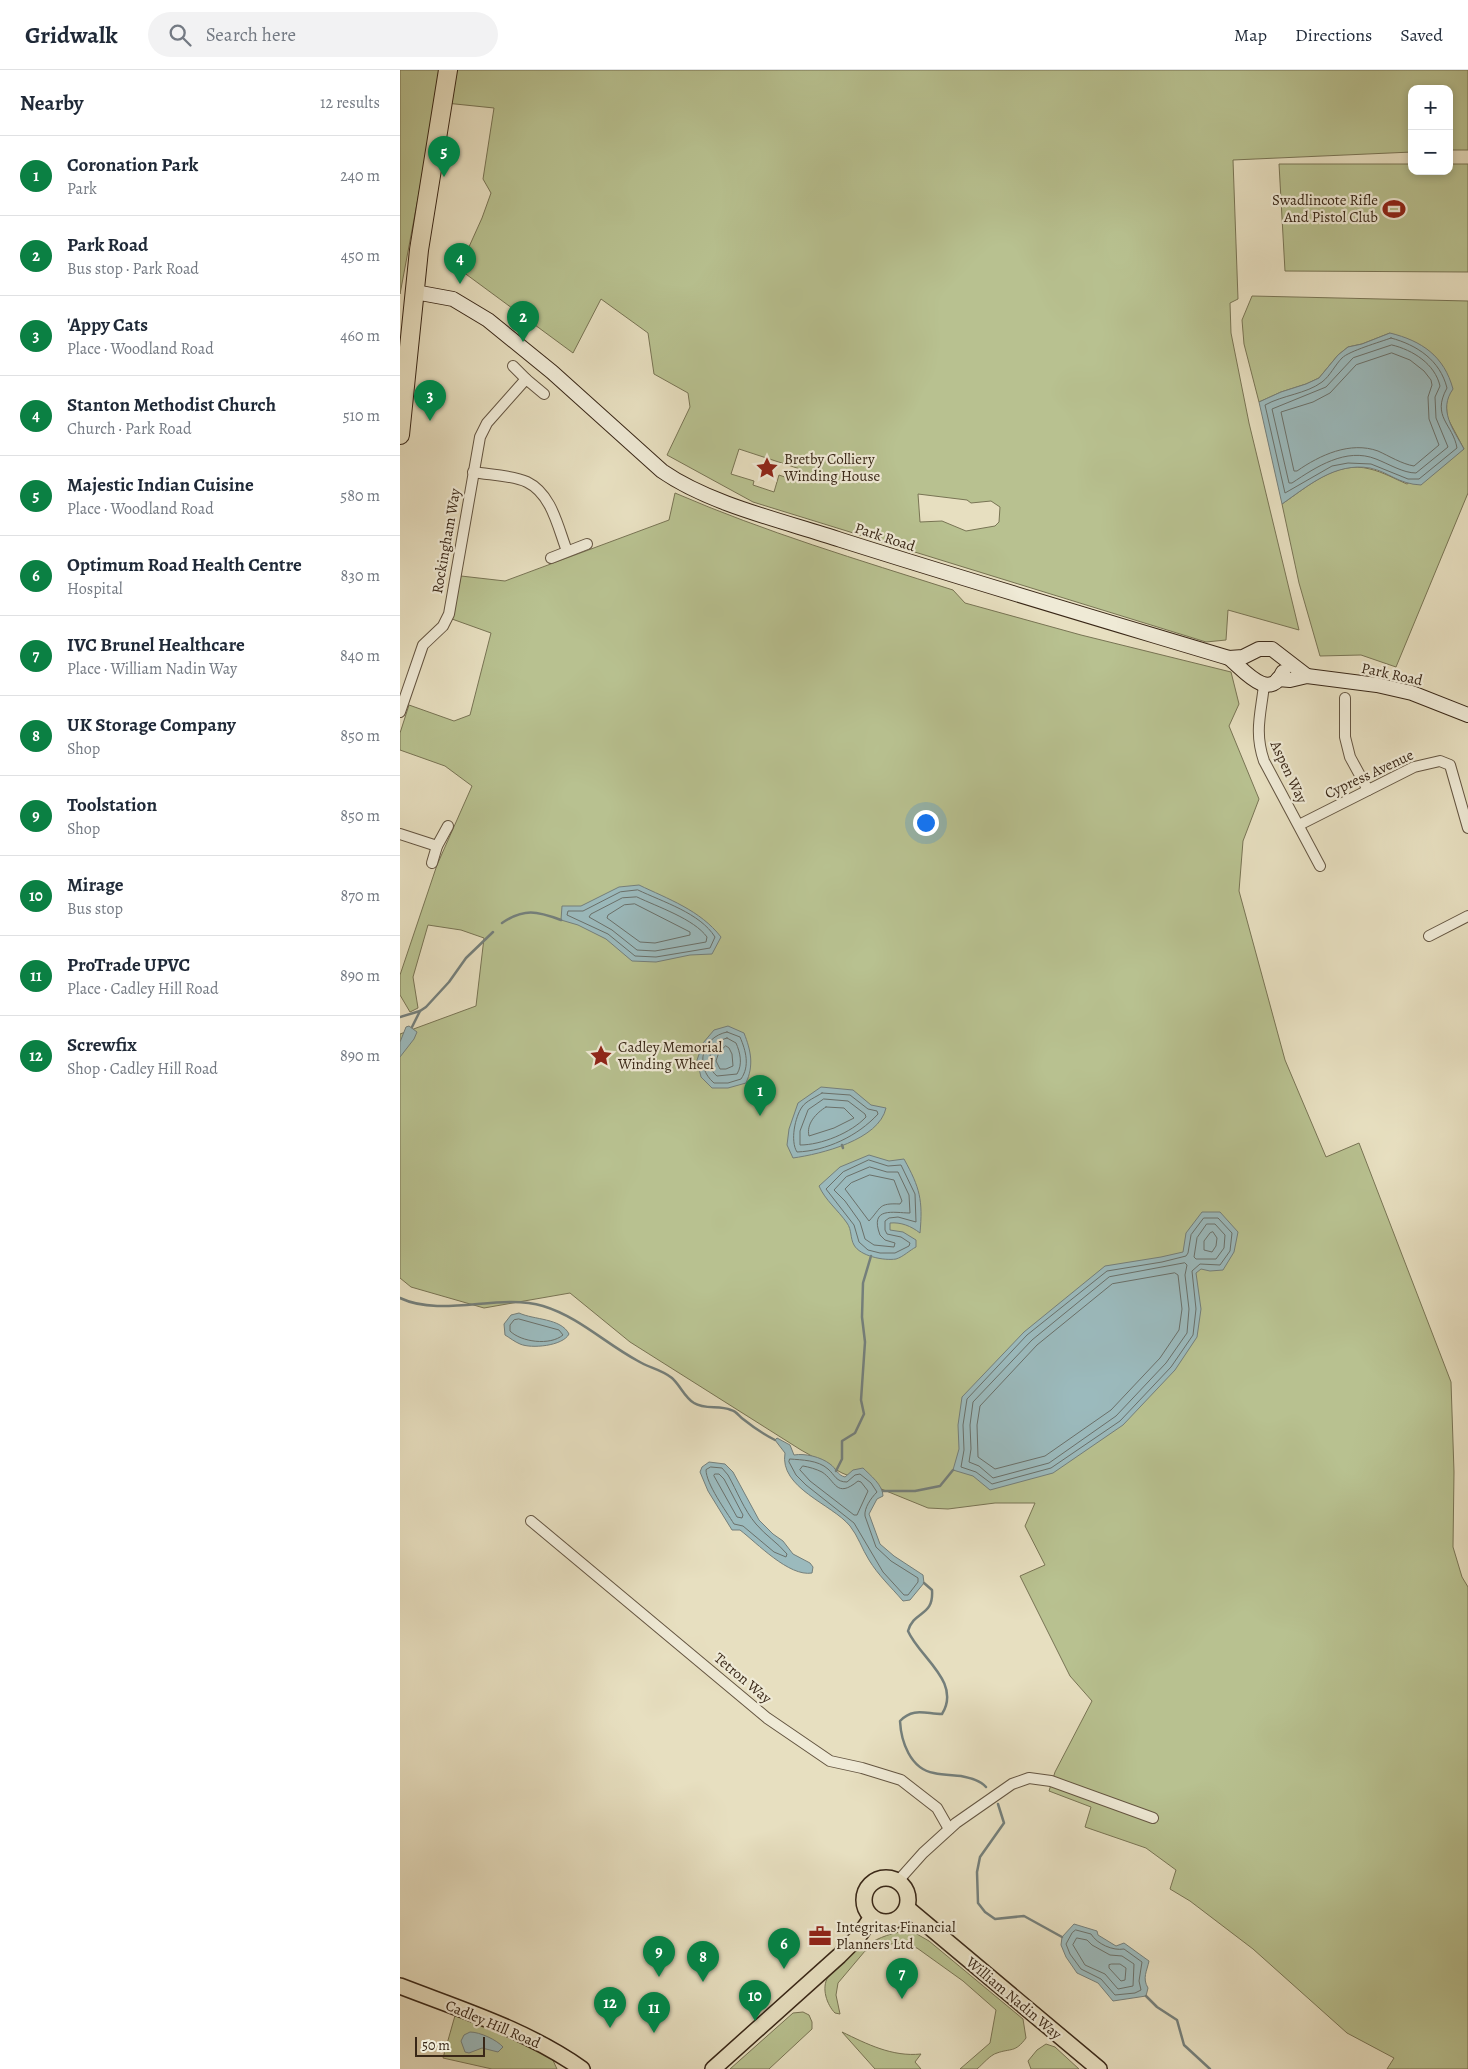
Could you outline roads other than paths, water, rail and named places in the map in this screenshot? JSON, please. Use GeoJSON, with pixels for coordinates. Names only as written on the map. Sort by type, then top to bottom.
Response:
{"type":"FeatureCollection","features":[{"type":"Feature","properties":{"kind":"highway"},"geometry":{"type":"LineString","coordinates":[[400,435],[426,203],[448,70]]}},
{"type":"Feature","properties":{"kind":"main road","name":"Park Road"},"geometry":{"type":"LineString","coordinates":[[415,292],[453,299],[488,320],[559,378],[662,471],[676,481],[704,495],[929,568],[1229,658],[1243,657],[1265,648],[1272,649],[1307,676]]}},
{"type":"Feature","properties":{"kind":"main road"},"geometry":{"type":"LineString","coordinates":[[1249,674],[1247,663],[1254,652]]}},
{"type":"Feature","properties":{"kind":"main road"},"geometry":{"type":"LineString","coordinates":[[1278,679],[1284,669],[1281,657]]}},
{"type":"Feature","properties":{"kind":"main road","name":"Park Road"},"geometry":{"type":"LineString","coordinates":[[1229,658],[1257,682],[1264,685],[1274,683],[1278,679],[1290,680],[1307,676],[1377,685],[1412,693],[1468,715]]}},
{"type":"Feature","properties":{"kind":"main road"},"geometry":{"type":"LineString","coordinates":[[883,1878],[898,1881],[907,1892],[907,1908],[903,1914],[892,1922],[880,1922],[872,1917],[865,1902],[867,1889],[875,1881],[883,1878]]}},
{"type":"Feature","properties":{"kind":"main road","name":"William Nadin Way"},"geometry":{"type":"LineString","coordinates":[[907,1908],[1099,2069]]}},
{"type":"Feature","properties":{"kind":"main road"},"geometry":{"type":"LineString","coordinates":[[713,2069],[839,1956],[858,1936],[872,1917]]}},
{"type":"Feature","properties":{"kind":"main road","name":"Cadley Hill Road"},"geometry":{"type":"LineString","coordinates":[[400,1986],[490,2020],[550,2049],[582,2069]]}},
{"type":"Feature","properties":{"kind":"street"},"geometry":{"type":"LineString","coordinates":[[513,366],[544,394]]}},
{"type":"Feature","properties":{"kind":"street","name":"Rockingham Way"},"geometry":{"type":"LineString","coordinates":[[400,712],[423,645],[443,626],[449,614],[482,430],[526,378]]}},
{"type":"Feature","properties":{"kind":"street"},"geometry":{"type":"LineString","coordinates":[[473,472],[528,482],[547,499],[567,551]]}},
{"type":"Feature","properties":{"kind":"street"},"geometry":{"type":"LineString","coordinates":[[551,558],[586,544]]}},
{"type":"Feature","properties":{"kind":"street","name":"Aspen Way"},"geometry":{"type":"LineString","coordinates":[[1264,685],[1258,734],[1260,748],[1264,760],[1320,866]]}},
{"type":"Feature","properties":{"kind":"street"},"geometry":{"type":"LineString","coordinates":[[1345,698],[1344,737],[1350,757],[1368,790]]}},
{"type":"Feature","properties":{"kind":"street","name":"Cypress Avenue"},"geometry":{"type":"LineString","coordinates":[[1299,825],[1414,767],[1440,761],[1450,765],[1468,828]]}},
{"type":"Feature","properties":{"kind":"street"},"geometry":{"type":"LineString","coordinates":[[432,863],[437,846],[448,826]]}},
{"type":"Feature","properties":{"kind":"street"},"geometry":{"type":"LineString","coordinates":[[400,834],[437,846]]}},
{"type":"Feature","properties":{"kind":"street"},"geometry":{"type":"LineString","coordinates":[[1429,936],[1468,916]]}},
{"type":"Feature","properties":{"kind":"street","name":"Tetron Way"},"geometry":{"type":"LineString","coordinates":[[531,1521],[767,1718],[830,1761],[862,1768],[901,1780],[937,1808],[949,1829]]}},
{"type":"Feature","properties":{"kind":"street"},"geometry":{"type":"LineString","coordinates":[[898,1881],[923,1852],[949,1829],[1012,1784],[1029,1778],[1051,1781],[1153,1818]]}},
{"type":"Feature","properties":{"kind":"water"},"geometry":{"type":"Polygon","coordinates":[[[1390,333],[1412,340],[1422,346],[1438,359],[1444,367],[1453,389],[1447,404],[1447,412],[1452,427],[1464,449],[1421,485],[1400,480],[1370,468],[1357,467],[1334,472],[1323,477],[1282,504],[1259,402],[1319,378],[1338,355],[1348,347],[1362,344],[1390,333]]]}},
{"type":"Feature","properties":{"kind":"water"},"geometry":{"type":"Polygon","coordinates":[[[639,885],[683,906],[713,928],[721,937],[712,954],[690,955],[656,962],[632,961],[606,939],[578,925],[561,920],[562,906],[581,906],[619,887],[639,885]]]}},
{"type":"Feature","properties":{"kind":"water"},"geometry":{"type":"Polygon","coordinates":[[[409,1026],[417,1032],[400,1057],[400,1042],[406,1027],[409,1026]]]}},
{"type":"Feature","properties":{"kind":"water"},"geometry":{"type":"Polygon","coordinates":[[[728,1026],[744,1033],[751,1058],[750,1070],[746,1083],[728,1088],[712,1088],[701,1077],[697,1060],[703,1043],[714,1030],[728,1026]]]}},
{"type":"Feature","properties":{"kind":"water"},"geometry":{"type":"Polygon","coordinates":[[[821,1087],[853,1090],[871,1105],[886,1108],[881,1119],[861,1137],[833,1149],[793,1158],[787,1145],[789,1129],[798,1103],[821,1087]]]}},
{"type":"Feature","properties":{"kind":"water"},"geometry":{"type":"Polygon","coordinates":[[[869,1155],[889,1161],[904,1159],[917,1186],[921,1212],[920,1233],[906,1225],[890,1223],[890,1230],[903,1232],[916,1240],[916,1247],[896,1259],[873,1257],[857,1249],[847,1223],[819,1186],[840,1167],[869,1155]]]}},
{"type":"Feature","properties":{"kind":"water"},"geometry":{"type":"Polygon","coordinates":[[[1202,1212],[1220,1212],[1238,1232],[1234,1252],[1223,1270],[1210,1271],[1201,1269],[1196,1273],[1201,1309],[1197,1337],[1175,1370],[1123,1425],[1053,1473],[990,1490],[973,1476],[953,1470],[959,1449],[958,1425],[962,1397],[1024,1332],[1105,1266],[1183,1252],[1186,1233],[1202,1212]]]}},
{"type":"Feature","properties":{"kind":"water"},"geometry":{"type":"Polygon","coordinates":[[[519,1313],[554,1322],[569,1334],[566,1338],[554,1344],[531,1346],[520,1344],[505,1335],[504,1324],[511,1315],[519,1313]]]}},
{"type":"Feature","properties":{"kind":"water"},"geometry":{"type":"Polygon","coordinates":[[[777,1438],[790,1445],[794,1455],[808,1455],[822,1459],[842,1476],[845,1477],[853,1470],[863,1468],[876,1480],[883,1496],[877,1499],[869,1514],[880,1544],[894,1556],[923,1575],[924,1583],[910,1600],[903,1601],[881,1576],[869,1560],[850,1526],[798,1486],[790,1476],[785,1465],[785,1453],[775,1440],[777,1438]]]}},
{"type":"Feature","properties":{"kind":"water"},"geometry":{"type":"Polygon","coordinates":[[[709,1462],[725,1464],[733,1472],[759,1520],[783,1541],[793,1554],[810,1563],[813,1567],[812,1573],[793,1570],[774,1558],[740,1530],[732,1530],[708,1491],[700,1472],[702,1467],[709,1462]]]}},
{"type":"Feature","properties":{"kind":"water"},"geometry":{"type":"Polygon","coordinates":[[[1074,1924],[1097,1931],[1098,1935],[1116,1946],[1124,1943],[1149,1961],[1145,1978],[1148,1988],[1146,1996],[1113,2001],[1098,1983],[1077,1973],[1066,1957],[1061,1945],[1062,1937],[1074,1924]]]}},
{"type":"Feature","properties":{"kind":"water"},"geometry":{"type":"Polygon","coordinates":[[[470,2032],[488,2037],[503,2047],[498,2052],[482,2048],[469,2053],[465,2052],[461,2041],[464,2035],[470,2032]]]}},
{"type":"Feature","properties":{"kind":"waterway"},"geometry":{"type":"LineString","coordinates":[[502,923],[517,915],[531,912],[561,920]]}},
{"type":"Feature","properties":{"kind":"waterway"},"geometry":{"type":"LineString","coordinates":[[400,1017],[420,1011],[426,1007],[449,982],[466,958],[493,932]]}},
{"type":"Feature","properties":{"kind":"waterway"},"geometry":{"type":"LineString","coordinates":[[412,1027],[420,1011]]}},
{"type":"Feature","properties":{"kind":"waterway"},"geometry":{"type":"LineString","coordinates":[[836,1471],[842,1459],[842,1441],[855,1433],[864,1414],[861,1400],[865,1342],[862,1317],[863,1283],[871,1256]]}},
{"type":"Feature","properties":{"kind":"waterway"},"geometry":{"type":"LineString","coordinates":[[400,1298],[416,1304],[434,1306],[508,1302],[543,1306],[569,1317],[638,1361],[668,1375],[694,1403],[736,1412],[754,1428],[775,1440]]}},
{"type":"Feature","properties":{"kind":"waterway"},"geometry":{"type":"LineString","coordinates":[[883,1491],[915,1491],[940,1486],[953,1470]]}},
{"type":"Feature","properties":{"kind":"waterway"},"geometry":{"type":"LineString","coordinates":[[924,1583],[932,1590],[932,1599],[930,1605],[911,1624],[908,1631],[913,1641],[937,1670],[947,1691],[947,1702],[942,1714],[920,1712],[905,1717],[900,1721],[902,1737],[908,1753],[919,1766],[937,1774],[961,1776],[971,1779],[986,1787]]}},
{"type":"Feature","properties":{"kind":"waterway"},"geometry":{"type":"LineString","coordinates":[[998,1804],[1004,1823],[980,1857],[977,1872],[978,1903],[985,1912],[995,1919],[1024,1916],[1062,1937]]}},
{"type":"Feature","properties":{"kind":"waterway"},"geometry":{"type":"LineString","coordinates":[[1146,1996],[1157,2007],[1177,2020],[1184,2045],[1210,2069]]}},
{"type":"Feature","properties":{"kind":"place","name":"Majestic Indian Cuisine"},"geometry":{"type":"Point","coordinates":[444,177]}},
{"type":"Feature","properties":{"kind":"place","name":"Swadlincote Rifle And Pistol Club"},"geometry":{"type":"Point","coordinates":[1394,209]}},
{"type":"Feature","properties":{"kind":"place","name":"Stanton Methodist Church"},"geometry":{"type":"Point","coordinates":[460,284]}},
{"type":"Feature","properties":{"kind":"place","name":"Park Road"},"geometry":{"type":"Point","coordinates":[523,342]}},
{"type":"Feature","properties":{"kind":"place","name":"'Appy Cats"},"geometry":{"type":"Point","coordinates":[430,421]}},
{"type":"Feature","properties":{"kind":"place","name":"Bretby Colliery Winding House"},"geometry":{"type":"Point","coordinates":[767,468]}},
{"type":"Feature","properties":{"kind":"place","name":"Cadley Memorial Winding Wheel"},"geometry":{"type":"Point","coordinates":[601,1056]}},
{"type":"Feature","properties":{"kind":"place","name":"Coronation Park"},"geometry":{"type":"Point","coordinates":[760,1116]}},
{"type":"Feature","properties":{"kind":"place","name":"Integritas Financial Planners Ltd"},"geometry":{"type":"Point","coordinates":[820,1936]}},
{"type":"Feature","properties":{"kind":"place","name":"Optimum Road Health Centre"},"geometry":{"type":"Point","coordinates":[784,1969]}},
{"type":"Feature","properties":{"kind":"place","name":"Toolstation"},"geometry":{"type":"Point","coordinates":[659,1977]}},
{"type":"Feature","properties":{"kind":"place","name":"UK Storage Company"},"geometry":{"type":"Point","coordinates":[703,1982]}},
{"type":"Feature","properties":{"kind":"place","name":"IVC Brunel Healthcare"},"geometry":{"type":"Point","coordinates":[902,1999]}},
{"type":"Feature","properties":{"kind":"place","name":"Mirage"},"geometry":{"type":"Point","coordinates":[755,2021]}},
{"type":"Feature","properties":{"kind":"place","name":"Screwfix"},"geometry":{"type":"Point","coordinates":[610,2028]}},
{"type":"Feature","properties":{"kind":"place","name":"ProTrade UPVC"},"geometry":{"type":"Point","coordinates":[654,2033]}}]}
